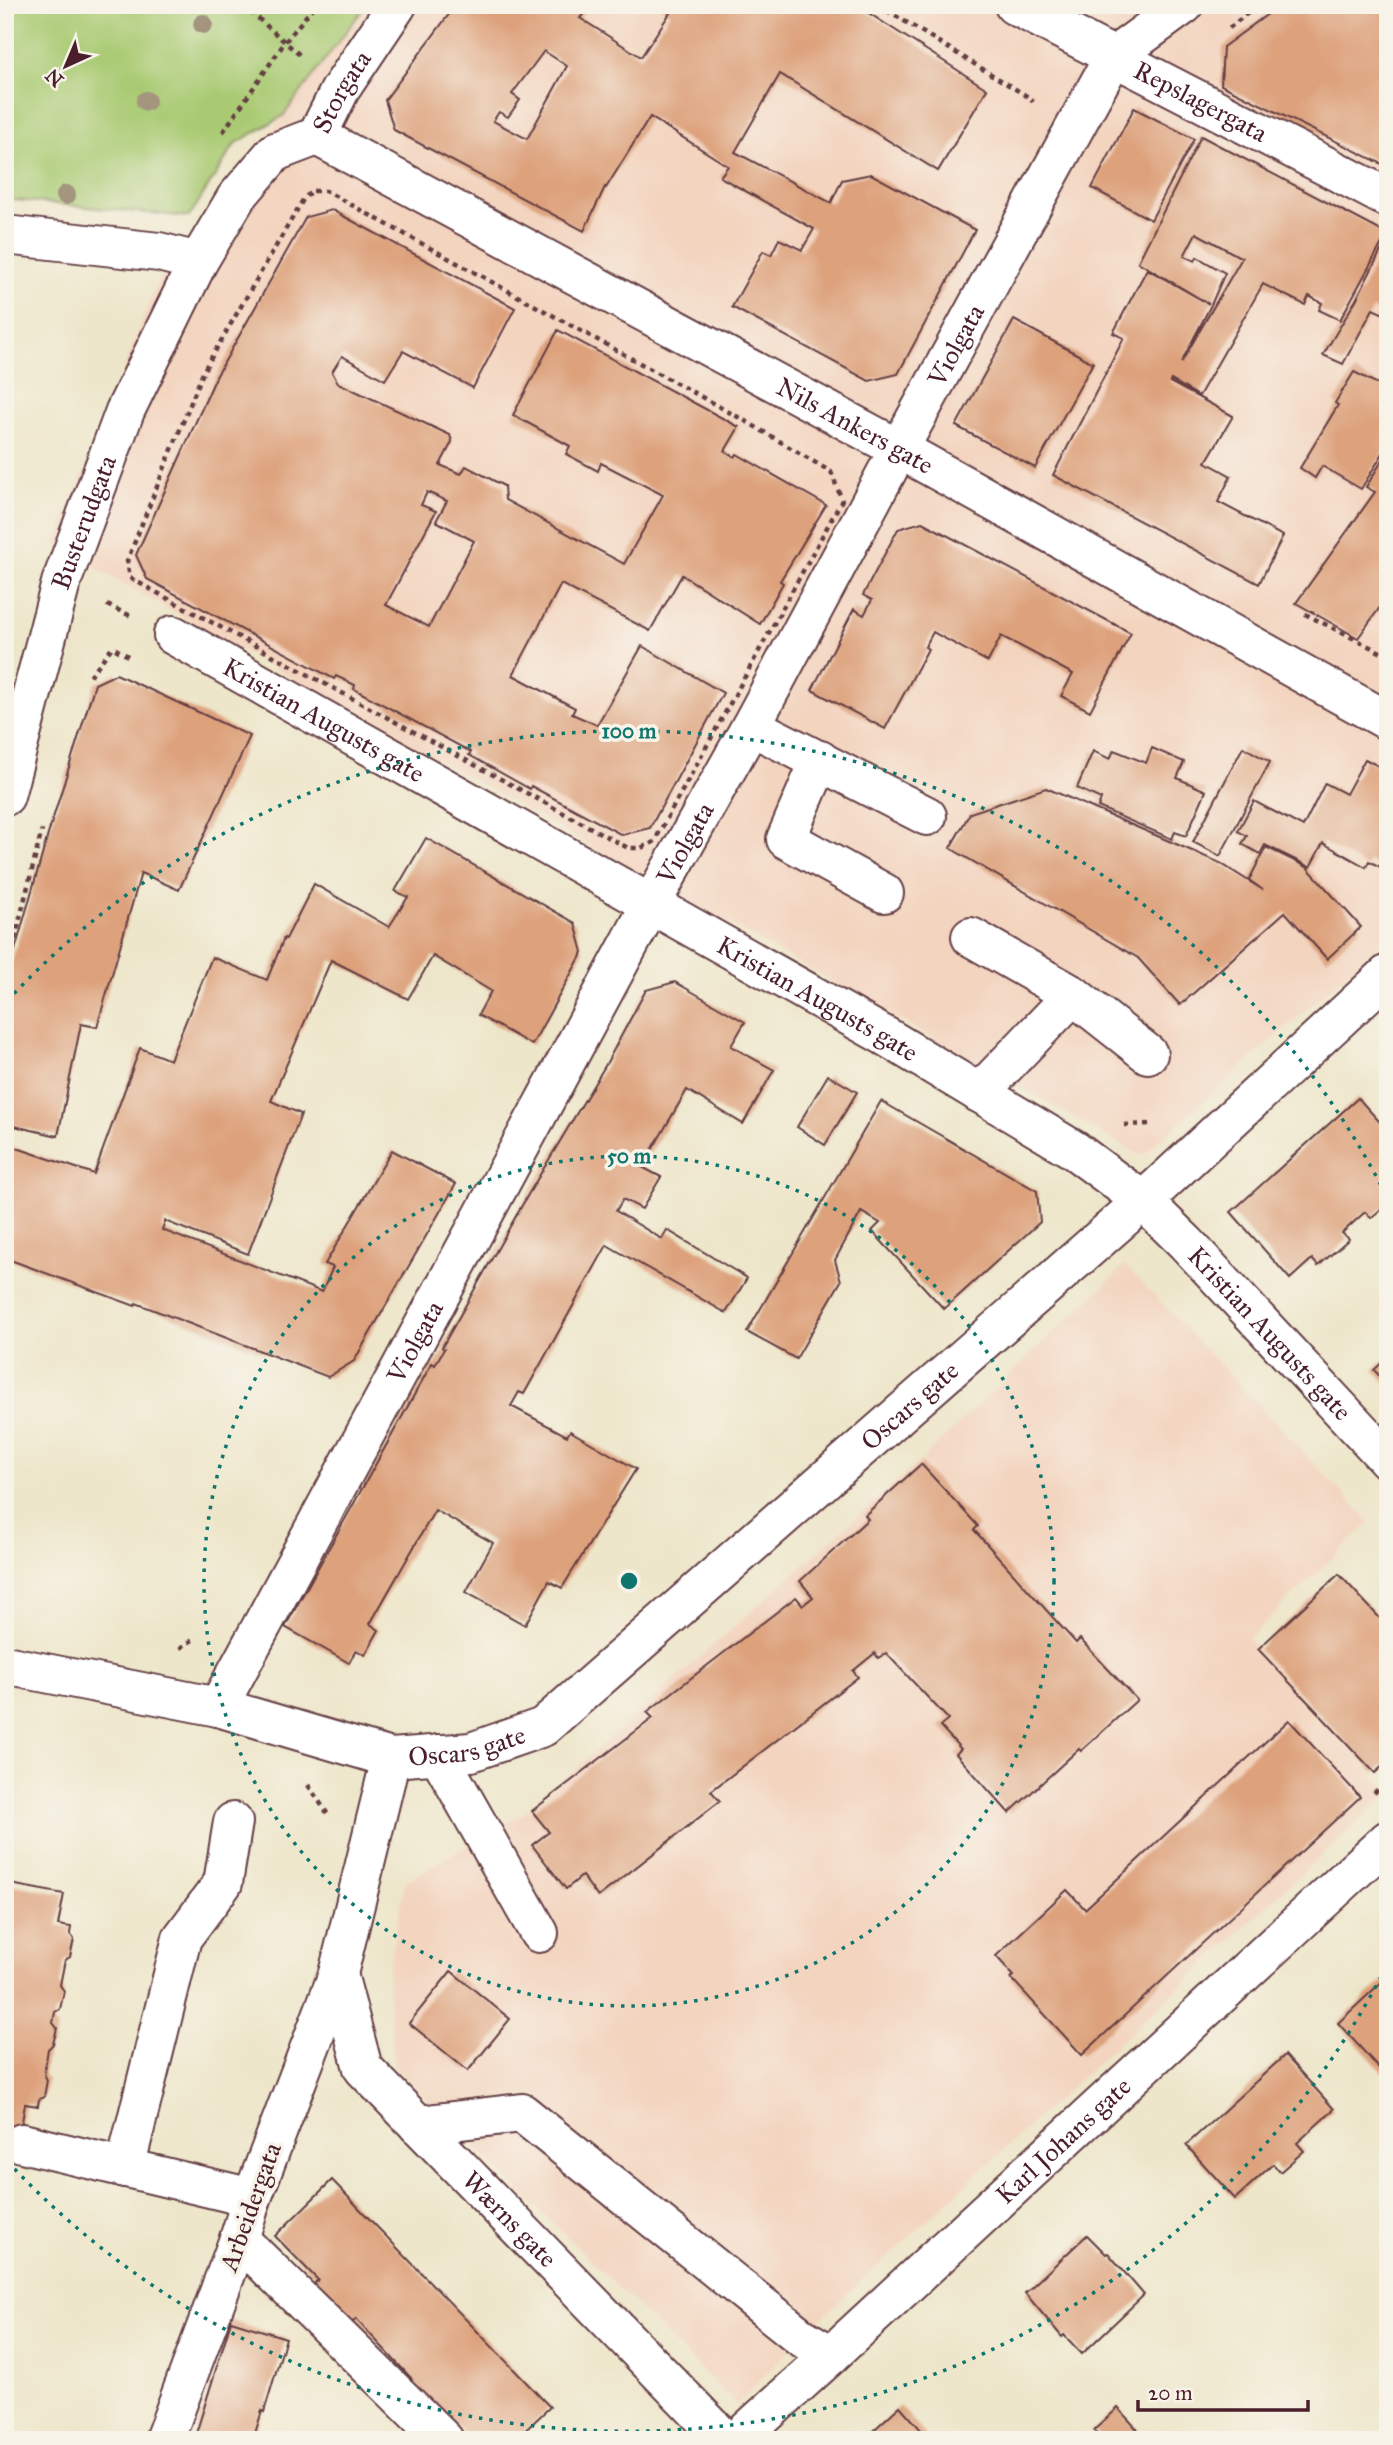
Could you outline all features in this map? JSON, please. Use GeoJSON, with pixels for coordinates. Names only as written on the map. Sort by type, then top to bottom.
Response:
{"type":"FeatureCollection","features":[{"type":"Feature","properties":{"kind":"street","name":"Storgata"},"geometry":{"type":"LineString","coordinates":[[198,262],[236,198],[275,152],[317,136],[340,90],[397,5]]}},
{"type":"Feature","properties":{"kind":"street","name":"Repslagergata"},"geometry":{"type":"LineString","coordinates":[[1014,5],[1388,198]]}},
{"type":"Feature","properties":{"kind":"street","name":"Violgata"},"geometry":{"type":"LineString","coordinates":[[218,1707],[651,904],[751,726],[1114,56],[1184,5]]}},
{"type":"Feature","properties":{"kind":"street","name":"Nils Ankers gate"},"geometry":{"type":"LineString","coordinates":[[317,136],[899,449],[1388,721]]}},
{"type":"Feature","properties":{"kind":"street"},"geometry":{"type":"LineString","coordinates":[[5,235],[159,252],[198,262]]}},
{"type":"Feature","properties":{"kind":"street","name":"Busterudgata"},"geometry":{"type":"LineString","coordinates":[[5,796],[61,583],[125,411],[198,262]]}},
{"type":"Feature","properties":{"kind":"street","name":"Kristian Augusts gate"},"geometry":{"type":"LineString","coordinates":[[173,635],[885,1036],[1074,1150],[1143,1201],[1186,1243],[1388,1460]]}},
{"type":"Feature","properties":{"kind":"street"},"geometry":{"type":"LineString","coordinates":[[751,726],[927,816]]}},
{"type":"Feature","properties":{"kind":"street"},"geometry":{"type":"LineString","coordinates":[[820,760],[786,839],[884,893]]}},
{"type":"Feature","properties":{"kind":"street"},"geometry":{"type":"LineString","coordinates":[[971,937],[1073,995],[1148,1055]]}},
{"type":"Feature","properties":{"kind":"street","name":"Oscars gate"},"geometry":{"type":"LineString","coordinates":[[391,1758],[471,1752],[543,1727],[1143,1201],[1388,974]]}},
{"type":"Feature","properties":{"kind":"street"},"geometry":{"type":"LineString","coordinates":[[979,1093],[1073,995]]}},
{"type":"Feature","properties":{"kind":"street"},"geometry":{"type":"LineString","coordinates":[[5,1665],[218,1707],[391,1758]]}},
{"type":"Feature","properties":{"kind":"street"},"geometry":{"type":"LineString","coordinates":[[438,1754],[539,1933]]}},
{"type":"Feature","properties":{"kind":"street","name":"Arbeidergata"},"geometry":{"type":"LineString","coordinates":[[164,2440],[252,2198],[338,1974],[391,1758]]}},
{"type":"Feature","properties":{"kind":"street"},"geometry":{"type":"LineString","coordinates":[[125,2168],[182,1938],[223,1883],[233,1822]]}},
{"type":"Feature","properties":{"kind":"street","name":"Karl Johans gate"},"geometry":{"type":"LineString","coordinates":[[737,2440],[1388,1840]]}},
{"type":"Feature","properties":{"kind":"street","name":"Wærns gate"},"geometry":{"type":"LineString","coordinates":[[338,1974],[363,2068],[725,2440]]}},
{"type":"Feature","properties":{"kind":"street"},"geometry":{"type":"LineString","coordinates":[[418,2124],[522,2113],[801,2337],[831,2355]]}},
{"type":"Feature","properties":{"kind":"street"},"geometry":{"type":"LineString","coordinates":[[22,2143],[252,2198]]}},
{"type":"Feature","properties":{"kind":"street"},"geometry":{"type":"LineString","coordinates":[[239,2239],[444,2440]]}},
{"type":"Feature","properties":{"kind":"path"},"geometry":{"type":"LineString","coordinates":[[243,5],[340,90]]}},
{"type":"Feature","properties":{"kind":"path"},"geometry":{"type":"LineString","coordinates":[[878,5],[1030,98],[1038,109]]}},
{"type":"Feature","properties":{"kind":"path"},"geometry":{"type":"LineString","coordinates":[[313,191],[326,191],[749,423],[831,472],[842,500],[654,842],[641,848],[628,848],[130,578],[127,561],[204,370],[304,198],[313,191]]}},
{"type":"Feature","properties":{"kind":"path"},"geometry":{"type":"LineString","coordinates":[[61,583],[173,635]]}},
{"type":"Feature","properties":{"kind":"path"},"geometry":{"type":"LineString","coordinates":[[1301,612],[1388,656]]}},
{"type":"Feature","properties":{"kind":"path"},"geometry":{"type":"LineString","coordinates":[[90,677],[112,647],[136,660]]}},
{"type":"Feature","properties":{"kind":"path"},"geometry":{"type":"LineString","coordinates":[[5,978],[45,817]]}},
{"type":"Feature","properties":{"kind":"path"},"geometry":{"type":"LineString","coordinates":[[179,1649],[201,1635]]}},
{"type":"Feature","properties":{"kind":"path"},"geometry":{"type":"LineString","coordinates":[[5,1754],[15,1709]]}},
{"type":"Feature","properties":{"kind":"path"},"geometry":{"type":"LineString","coordinates":[[1367,1799],[1388,1780]]}},
{"type":"Feature","properties":{"kind":"shaded area"},"geometry":{"type":"Polygon","coordinates":[[[366,5],[1388,5],[1388,937],[1142,1156],[55,545],[158,281],[366,5]]]}},
{"type":"Feature","properties":{"kind":"shaded area"},"geometry":{"type":"Polygon","coordinates":[[[1125,1265],[1370,1522],[1248,1639],[1388,1790],[1388,1794],[801,2337],[737,2405],[394,2067],[387,1976],[405,1882],[532,1808],[924,1457],[1125,1265]]]}},
{"type":"Feature","properties":{"kind":"green space"},"geometry":{"type":"Polygon","coordinates":[[[5,5],[366,5],[283,116],[235,144],[189,217],[5,199],[5,5]]]}},
{"type":"Feature","properties":{"kind":"building"},"geometry":{"type":"Polygon","coordinates":[[[456,5],[591,5],[580,18],[641,57],[670,13],[658,5],[856,5],[987,89],[938,171],[780,74],[735,152],[831,203],[842,180],[871,174],[975,230],[898,374],[869,381],[732,307],[763,251],[771,255],[779,239],[802,250],[814,229],[720,177],[728,166],[650,117],[605,187],[584,231],[394,130],[385,100],[456,5]],[[544,51],[512,94],[520,100],[508,117],[499,112],[493,121],[527,139],[567,66],[544,51]]]}},
{"type":"Feature","properties":{"kind":"building"},"geometry":{"type":"Polygon","coordinates":[[[1280,5],[1388,5],[1388,167],[1221,85],[1223,47],[1280,5]]]}},
{"type":"Feature","properties":{"kind":"building"},"geometry":{"type":"Polygon","coordinates":[[[1134,108],[1194,139],[1151,220],[1092,188],[1134,108]]]}},
{"type":"Feature","properties":{"kind":"building"},"geometry":{"type":"Polygon","coordinates":[[[1201,136],[1387,234],[1340,320],[1319,310],[1322,303],[1309,296],[1305,305],[1263,284],[1199,396],[1171,380],[1170,382],[1233,416],[1206,462],[1231,476],[1218,502],[1283,536],[1259,584],[1053,475],[1124,338],[1113,333],[1147,269],[1209,304],[1138,262],[1201,136]],[[1196,233],[1184,256],[1195,261],[1197,257],[1225,273],[1181,363],[1242,258],[1196,233]]]}},
{"type":"Feature","properties":{"kind":"building"},"geometry":{"type":"Polygon","coordinates":[[[332,210],[515,308],[473,388],[403,351],[385,380],[342,356],[332,372],[338,383],[450,435],[452,442],[440,465],[461,474],[466,466],[504,486],[505,500],[624,564],[663,495],[601,463],[598,471],[566,454],[570,446],[513,415],[558,330],[739,427],[725,451],[735,457],[737,454],[826,505],[780,581],[783,583],[760,624],[682,575],[650,631],[561,584],[513,675],[575,708],[572,714],[597,725],[642,646],[723,693],[650,828],[622,835],[469,755],[471,752],[354,689],[355,685],[336,676],[334,679],[147,579],[136,555],[216,377],[306,217],[332,210]],[[427,492],[421,505],[436,511],[386,605],[429,627],[474,541],[436,521],[447,501],[427,492]]]}},
{"type":"Feature","properties":{"kind":"building"},"geometry":{"type":"Polygon","coordinates":[[[1388,237],[1388,316],[1373,309],[1343,364],[1323,355],[1356,300],[1388,237]]]}},
{"type":"Feature","properties":{"kind":"building"},"geometry":{"type":"Polygon","coordinates":[[[1014,320],[1093,363],[1035,468],[956,426],[1014,320]]]}},
{"type":"Feature","properties":{"kind":"building"},"geometry":{"type":"Polygon","coordinates":[[[1354,372],[1388,389],[1388,445],[1361,489],[1322,466],[1315,478],[1300,468],[1338,405],[1335,403],[1354,372]]]}},
{"type":"Feature","properties":{"kind":"building"},"geometry":{"type":"Polygon","coordinates":[[[1388,451],[1388,596],[1358,638],[1296,603],[1375,492],[1366,487],[1388,451]]]}},
{"type":"Feature","properties":{"kind":"building"},"geometry":{"type":"Polygon","coordinates":[[[922,522],[1131,633],[1090,711],[1061,696],[1073,674],[1001,636],[988,662],[933,632],[925,647],[928,649],[885,729],[812,690],[854,609],[864,615],[872,600],[863,595],[898,529],[922,522]]]}},
{"type":"Feature","properties":{"kind":"building"},"geometry":{"type":"Polygon","coordinates":[[[116,674],[250,736],[179,890],[141,873],[97,1027],[81,1024],[58,1136],[5,1124],[5,985],[95,684],[116,674]]]}},
{"type":"Feature","properties":{"kind":"building"},"geometry":{"type":"Polygon","coordinates":[[[1243,747],[1270,762],[1220,856],[1193,842],[1243,747]]]}},
{"type":"Feature","properties":{"kind":"building"},"geometry":{"type":"Polygon","coordinates":[[[1152,748],[1184,762],[1177,778],[1206,791],[1186,836],[1175,832],[1172,839],[1098,807],[1101,799],[1077,788],[1093,751],[1110,759],[1114,750],[1146,763],[1152,748]]]}},
{"type":"Feature","properties":{"kind":"building"},"geometry":{"type":"Polygon","coordinates":[[[1365,759],[1388,771],[1388,871],[1369,861],[1366,867],[1323,843],[1310,867],[1265,845],[1260,854],[1242,844],[1247,836],[1238,831],[1254,801],[1303,827],[1325,783],[1346,794],[1365,759]]]}},
{"type":"Feature","properties":{"kind":"building"},"geometry":{"type":"Polygon","coordinates":[[[1046,788],[1220,863],[1263,890],[1249,880],[1266,847],[1307,867],[1361,927],[1327,959],[1285,912],[1180,1005],[1138,958],[950,848],[970,813],[1046,788]]]}},
{"type":"Feature","properties":{"kind":"building"},"geometry":{"type":"Polygon","coordinates":[[[426,838],[575,923],[583,952],[532,1045],[478,1015],[491,991],[433,956],[408,999],[331,960],[271,1101],[301,1114],[248,1254],[165,1221],[162,1230],[322,1292],[333,1267],[325,1264],[392,1150],[456,1184],[354,1361],[328,1377],[136,1303],[135,1306],[5,1258],[5,1144],[94,1174],[140,1048],[170,1060],[212,957],[267,980],[284,938],[286,939],[314,884],[389,927],[408,897],[395,891],[426,838]]]}},
{"type":"Feature","properties":{"kind":"building"},"geometry":{"type":"Polygon","coordinates":[[[675,982],[745,1022],[731,1046],[774,1070],[743,1124],[687,1090],[642,1167],[661,1177],[642,1209],[623,1199],[616,1211],[662,1239],[667,1230],[747,1278],[726,1313],[607,1245],[524,1394],[519,1392],[511,1406],[567,1436],[570,1431],[636,1469],[562,1588],[549,1581],[525,1625],[466,1592],[493,1543],[435,1510],[370,1624],[379,1630],[365,1655],[356,1650],[349,1663],[285,1627],[432,1363],[435,1365],[444,1349],[442,1347],[605,1066],[646,990],[675,982]]]}},
{"type":"Feature","properties":{"kind":"building"},"geometry":{"type":"Polygon","coordinates":[[[828,1075],[857,1092],[825,1145],[797,1127],[828,1075]]]}},
{"type":"Feature","properties":{"kind":"building"},"geometry":{"type":"Polygon","coordinates":[[[1358,1098],[1388,1131],[1388,1203],[1371,1218],[1365,1212],[1342,1233],[1349,1239],[1318,1266],[1312,1259],[1290,1279],[1231,1212],[1358,1098]]]}},
{"type":"Feature","properties":{"kind":"building"},"geometry":{"type":"Polygon","coordinates":[[[881,1101],[1037,1191],[1040,1222],[944,1309],[872,1231],[880,1223],[861,1212],[835,1260],[841,1281],[796,1359],[747,1332],[881,1101]]]}},
{"type":"Feature","properties":{"kind":"building"},"geometry":{"type":"Polygon","coordinates":[[[1388,1357],[1388,1385],[1374,1370],[1388,1357]]]}},
{"type":"Feature","properties":{"kind":"building"},"geometry":{"type":"Polygon","coordinates":[[[921,1464],[978,1526],[974,1530],[1076,1643],[1080,1639],[1137,1700],[1009,1813],[956,1754],[961,1749],[940,1726],[948,1719],[886,1653],[878,1658],[875,1653],[853,1671],[858,1677],[711,1791],[720,1801],[598,1897],[582,1876],[566,1889],[532,1845],[549,1832],[532,1811],[653,1718],[647,1712],[796,1597],[803,1605],[813,1597],[800,1581],[868,1519],[865,1515],[921,1464]]]}},
{"type":"Feature","properties":{"kind":"building"},"geometry":{"type":"Polygon","coordinates":[[[1339,1574],[1388,1627],[1388,1761],[1375,1773],[1258,1649],[1339,1574]]]}},
{"type":"Feature","properties":{"kind":"building"},"geometry":{"type":"Polygon","coordinates":[[[1289,1720],[1360,1797],[1082,2055],[1011,1978],[1014,1976],[996,1956],[1067,1890],[1085,1909],[1289,1720]]]}},
{"type":"Feature","properties":{"kind":"building"},"geometry":{"type":"Polygon","coordinates":[[[5,1883],[64,1894],[58,1925],[71,1927],[70,1934],[74,1939],[70,1957],[65,1960],[60,1985],[64,1991],[60,2009],[55,2012],[53,2023],[57,2028],[53,2044],[48,2049],[44,2097],[39,2099],[38,2106],[25,2104],[20,2134],[5,2132],[5,1883]]]}},
{"type":"Feature","properties":{"kind":"building"},"geometry":{"type":"Polygon","coordinates":[[[451,1971],[510,2019],[468,2071],[409,2023],[451,1971]]]}},
{"type":"Feature","properties":{"kind":"building"},"geometry":{"type":"Polygon","coordinates":[[[1388,1976],[1388,2078],[1338,2023],[1388,1976]]]}},
{"type":"Feature","properties":{"kind":"building"},"geometry":{"type":"Polygon","coordinates":[[[1285,2055],[1334,2109],[1297,2143],[1304,2151],[1280,2172],[1273,2164],[1235,2199],[1186,2145],[1285,2055]]]}},
{"type":"Feature","properties":{"kind":"building"},"geometry":{"type":"Polygon","coordinates":[[[332,2180],[550,2407],[515,2440],[470,2440],[450,2419],[444,2424],[406,2385],[412,2379],[356,2319],[350,2325],[312,2286],[318,2280],[275,2236],[332,2180]]]}},
{"type":"Feature","properties":{"kind":"building"},"geometry":{"type":"Polygon","coordinates":[[[1087,2235],[1108,2253],[1144,2295],[1082,2354],[1064,2335],[1062,2337],[1025,2293],[1087,2235]]]}},
{"type":"Feature","properties":{"kind":"building"},"geometry":{"type":"Polygon","coordinates":[[[5,2271],[9,2272],[7,2280],[10,2283],[6,2299],[5,2271]]]}},
{"type":"Feature","properties":{"kind":"building"},"geometry":{"type":"Polygon","coordinates":[[[231,2321],[286,2338],[264,2412],[262,2411],[253,2440],[194,2440],[231,2321]]]}},
{"type":"Feature","properties":{"kind":"building"},"geometry":{"type":"Polygon","coordinates":[[[900,2406],[930,2440],[863,2440],[900,2406]]]}},
{"type":"Feature","properties":{"kind":"building"},"geometry":{"type":"Polygon","coordinates":[[[1118,2408],[1147,2440],[1103,2440],[1094,2430],[1118,2408]]]}}]}
